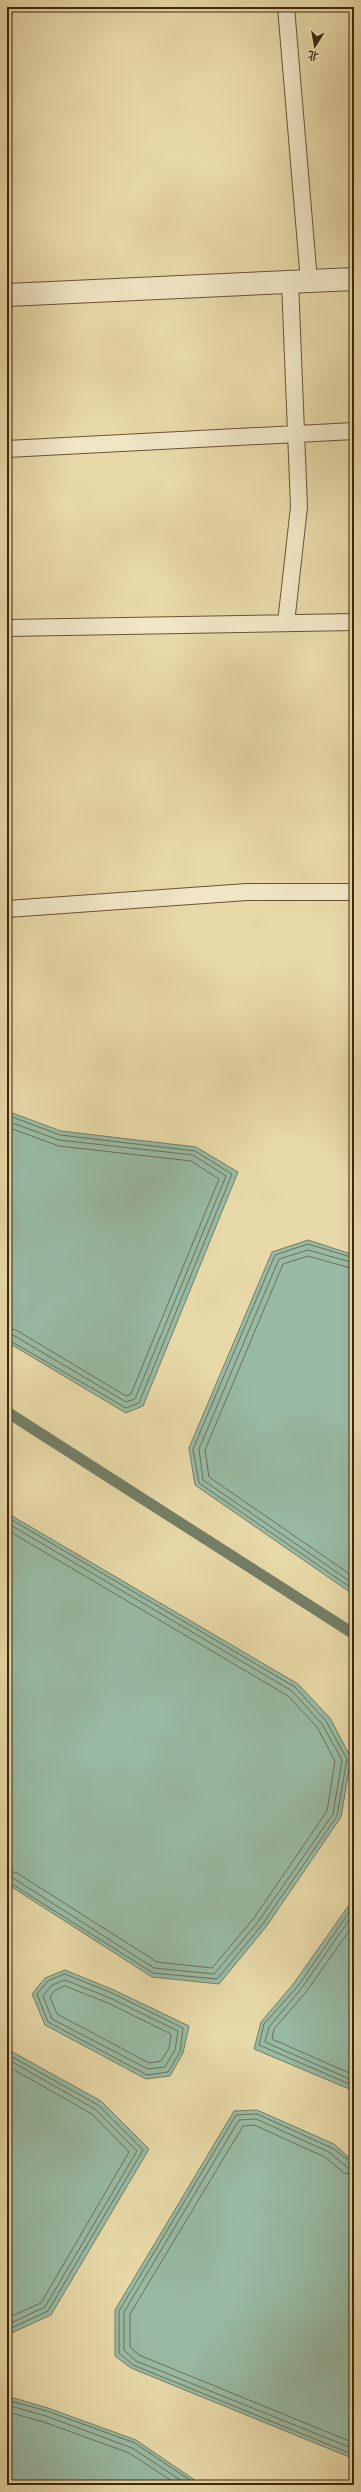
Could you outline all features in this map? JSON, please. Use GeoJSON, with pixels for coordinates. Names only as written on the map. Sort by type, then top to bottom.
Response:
{"type":"FeatureCollection","features":[{"type":"Feature","properties":{"kind":"street"},"geometry":{"type":"LineString","coordinates":[[7,295],[354,279]]}},
{"type":"Feature","properties":{"kind":"lane"},"geometry":{"type":"LineString","coordinates":[[286,7],[300,282],[297,433],[299,507],[286,623]]}},
{"type":"Feature","properties":{"kind":"lane"},"geometry":{"type":"LineString","coordinates":[[7,448],[354,431]]}},
{"type":"Feature","properties":{"kind":"lane"},"geometry":{"type":"LineString","coordinates":[[7,628],[354,622]]}},
{"type":"Feature","properties":{"kind":"lane"},"geometry":{"type":"LineString","coordinates":[[7,909],[247,892],[354,892]]}},
{"type":"Feature","properties":{"kind":"water"},"geometry":{"type":"Polygon","coordinates":[[[7,1111],[61,1131],[196,1147],[238,1172],[143,1406],[126,1413],[7,1342],[7,1111]]]}},
{"type":"Feature","properties":{"kind":"water"},"geometry":{"type":"Polygon","coordinates":[[[308,1240],[354,1255],[354,1595],[195,1485],[189,1448],[272,1252],[308,1240]]]}},
{"type":"Feature","properties":{"kind":"water"},"geometry":{"type":"Polygon","coordinates":[[[7,1513],[298,1684],[330,1718],[351,1758],[341,1817],[266,1927],[219,1984],[152,1977],[7,1884],[7,1513]]]}},
{"type":"Feature","properties":{"kind":"water"},"geometry":{"type":"Polygon","coordinates":[[[354,1898],[354,2091],[254,2049],[261,2022],[294,1983],[354,1898]]]}},
{"type":"Feature","properties":{"kind":"water"},"geometry":{"type":"Polygon","coordinates":[[[65,1970],[114,1990],[189,2026],[183,2053],[170,2076],[146,2079],[45,2025],[32,1994],[45,1978],[65,1970]]]}},
{"type":"Feature","properties":{"kind":"water"},"geometry":{"type":"Polygon","coordinates":[[[7,2049],[101,2101],[149,2149],[51,2315],[7,2335],[7,2049]]]}},
{"type":"Feature","properties":{"kind":"water"},"geometry":{"type":"Polygon","coordinates":[[[257,2110],[334,2144],[354,2162],[354,2459],[131,2368],[115,2356],[115,2310],[234,2111],[257,2110]]]}},
{"type":"Feature","properties":{"kind":"water"},"geometry":{"type":"Polygon","coordinates":[[[7,2396],[48,2408],[136,2440],[202,2485],[7,2485],[7,2396]]]}},
{"type":"Feature","properties":{"kind":"waterway"},"geometry":{"type":"LineString","coordinates":[[7,1412],[354,1634]]}}]}
